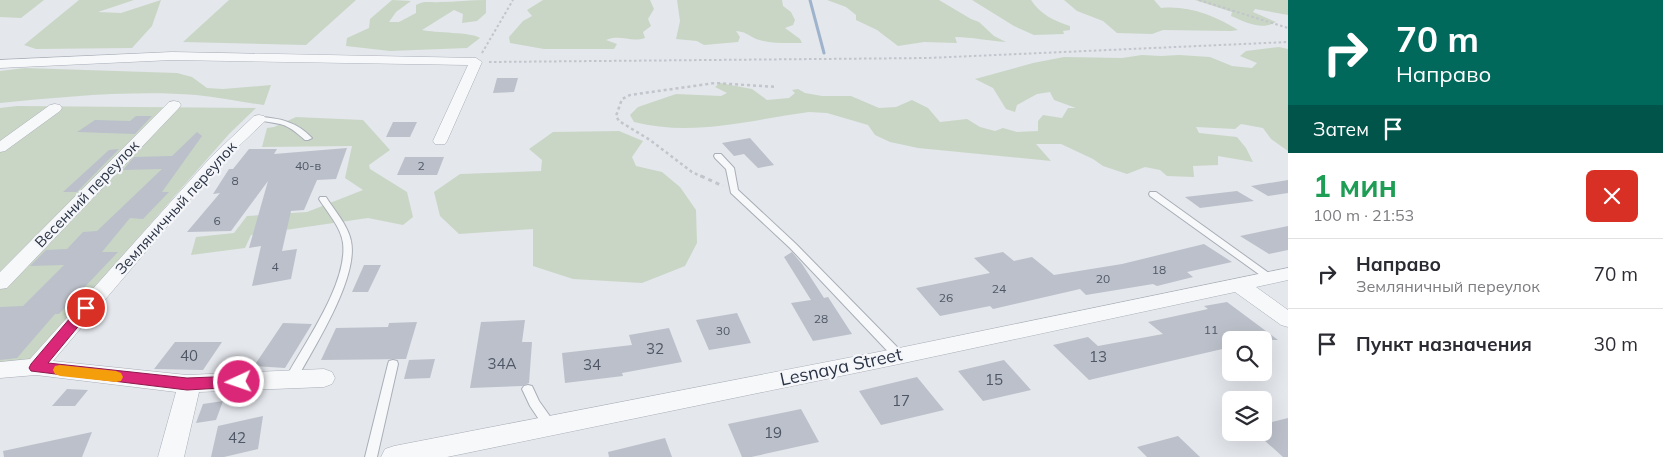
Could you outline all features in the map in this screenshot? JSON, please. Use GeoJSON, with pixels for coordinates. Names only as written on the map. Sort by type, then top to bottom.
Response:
{"type":"FeatureCollection","features":[{"type":"Feature","properties":{"kind":"street"},"geometry":{"type":"LineString","coordinates":[[0,64],[172,56],[476,62],[440,141]]}},
{"type":"Feature","properties":{"kind":"street","name":"Весенний переулок"},"geometry":{"type":"LineString","coordinates":[[0,282],[174,106]]}},
{"type":"Feature","properties":{"kind":"street"},"geometry":{"type":"LineString","coordinates":[[0,148],[55,108]]}},
{"type":"Feature","properties":{"kind":"street","name":"Земляничный переулок"},"geometry":{"type":"LineString","coordinates":[[36,368],[60,337],[216,160],[259,119]]}},
{"type":"Feature","properties":{"kind":"street","name":"Lesnaya Street"},"geometry":{"type":"LineString","coordinates":[[394,457],[899,356],[1279,276]]}},
{"type":"Feature","properties":{"kind":"street"},"geometry":{"type":"LineString","coordinates":[[1239,285],[1288,320]]}},
{"type":"Feature","properties":{"kind":"street"},"geometry":{"type":"LineString","coordinates":[[0,370],[36,368],[187,384],[324,378]]}},
{"type":"Feature","properties":{"kind":"street"},"geometry":{"type":"LineString","coordinates":[[172,457],[188,393],[187,384]]}},
{"type":"Feature","properties":{"kind":"lane"},"geometry":{"type":"LineString","coordinates":[[259,119],[283,120],[308,138]]}},
{"type":"Feature","properties":{"kind":"lane"},"geometry":{"type":"LineString","coordinates":[[718,156],[730,168],[734,191],[794,246],[899,356]]}},
{"type":"Feature","properties":{"kind":"lane"},"geometry":{"type":"LineString","coordinates":[[1153,194],[1279,276]]}},
{"type":"Feature","properties":{"kind":"lane"},"geometry":{"type":"LineString","coordinates":[[291,379],[334,297],[345,266],[348,244],[346,237],[322,199]]}},
{"type":"Feature","properties":{"kind":"lane"},"geometry":{"type":"LineString","coordinates":[[371,457],[393,364]]}},
{"type":"Feature","properties":{"kind":"lane"},"geometry":{"type":"LineString","coordinates":[[528,390],[534,403],[550,426]]}},
{"type":"Feature","properties":{"kind":"path"},"geometry":{"type":"LineString","coordinates":[[476,62],[494,35],[513,0]]}},
{"type":"Feature","properties":{"kind":"path"},"geometry":{"type":"LineString","coordinates":[[1199,0],[1288,28]]}},
{"type":"Feature","properties":{"kind":"path"},"geometry":{"type":"LineString","coordinates":[[476,62],[928,58],[1288,42]]}},
{"type":"Feature","properties":{"kind":"path"},"geometry":{"type":"LineString","coordinates":[[734,191],[692,172],[650,140],[619,121],[616,116],[617,108],[622,99],[630,95],[715,83],[777,87]]}},
{"type":"Feature","properties":{"kind":"green space"},"geometry":{"type":"Polygon","coordinates":[[[0,0],[44,0],[21,18],[0,17],[0,0]]]}},
{"type":"Feature","properties":{"kind":"green space"},"geometry":{"type":"Polygon","coordinates":[[[79,0],[134,0],[98,12],[121,13],[161,0],[152,26],[132,48],[36,49],[24,45],[79,0]]]}},
{"type":"Feature","properties":{"kind":"green space"},"geometry":{"type":"Polygon","coordinates":[[[229,0],[356,0],[306,45],[183,42],[229,0]]]}},
{"type":"Feature","properties":{"kind":"green space"},"geometry":{"type":"Polygon","coordinates":[[[392,0],[411,1],[396,12],[389,22],[399,22],[416,13],[416,5],[422,3],[486,0],[486,13],[477,21],[462,23],[463,14],[454,10],[422,30],[480,38],[467,48],[390,51],[346,46],[347,38],[369,28],[370,19],[392,0]]]}},
{"type":"Feature","properties":{"kind":"green space"},"geometry":{"type":"Polygon","coordinates":[[[543,0],[650,0],[654,9],[648,19],[651,26],[643,32],[645,38],[635,40],[611,38],[606,40],[617,44],[614,49],[544,49],[510,43],[509,37],[523,21],[532,16],[527,10],[543,0]]]}},
{"type":"Feature","properties":{"kind":"green space"},"geometry":{"type":"Polygon","coordinates":[[[677,0],[782,0],[783,6],[791,12],[795,20],[793,25],[785,28],[800,39],[802,43],[778,43],[759,40],[736,31],[740,37],[738,42],[704,45],[697,41],[676,39],[680,21],[677,0]]]}},
{"type":"Feature","properties":{"kind":"green space"},"geometry":{"type":"Polygon","coordinates":[[[827,0],[939,0],[979,22],[994,36],[1006,42],[955,37],[957,43],[924,42],[898,46],[877,30],[856,20],[856,15],[846,7],[827,0]]]}},
{"type":"Feature","properties":{"kind":"green space"},"geometry":{"type":"Polygon","coordinates":[[[972,0],[1031,0],[1048,16],[1070,26],[1070,30],[1063,31],[1064,34],[1034,35],[1014,26],[972,0]]]}},
{"type":"Feature","properties":{"kind":"green space"},"geometry":{"type":"Polygon","coordinates":[[[1064,0],[1154,0],[1161,8],[1191,10],[1220,20],[1238,30],[1163,30],[1152,34],[1117,33],[1103,21],[1077,11],[1064,0]]]}},
{"type":"Feature","properties":{"kind":"green space"},"geometry":{"type":"Polygon","coordinates":[[[1195,0],[1288,0],[1288,15],[1255,9],[1253,12],[1276,22],[1271,25],[1259,26],[1231,16],[1232,12],[1195,0]]]}},
{"type":"Feature","properties":{"kind":"green space"},"geometry":{"type":"Polygon","coordinates":[[[1279,47],[1288,49],[1288,151],[1271,139],[1263,128],[1241,124],[1235,129],[1196,127],[1199,133],[1237,137],[1246,148],[1253,162],[1218,156],[1218,165],[1193,166],[1194,177],[1167,176],[1160,170],[1145,167],[1127,174],[1103,166],[1093,159],[1061,144],[1036,144],[1051,161],[918,148],[890,142],[875,135],[868,125],[827,113],[809,112],[700,128],[656,126],[634,122],[630,115],[638,107],[676,94],[721,96],[727,93],[715,87],[720,83],[752,89],[767,100],[789,98],[795,93],[792,90],[798,89],[805,93],[822,96],[851,96],[879,108],[896,107],[912,100],[928,108],[940,122],[967,119],[980,127],[995,131],[1003,128],[1017,132],[1038,131],[1038,121],[1043,115],[1062,118],[1068,108],[1076,108],[1054,100],[1050,92],[1037,94],[1017,105],[1015,112],[1006,109],[993,88],[975,79],[1033,63],[1064,57],[1122,58],[1142,55],[1179,55],[1210,57],[1232,66],[1252,68],[1257,63],[1240,56],[1246,51],[1279,47]]]}},
{"type":"Feature","properties":{"kind":"green space"},"geometry":{"type":"Polygon","coordinates":[[[25,68],[177,73],[192,77],[207,88],[223,89],[271,85],[264,105],[196,95],[148,93],[0,103],[0,71],[25,68]]]}},
{"type":"Feature","properties":{"kind":"green space"},"geometry":{"type":"Polygon","coordinates":[[[17,106],[256,108],[229,134],[27,365],[0,366],[0,108],[17,106]]]}},
{"type":"Feature","properties":{"kind":"green space"},"geometry":{"type":"Polygon","coordinates":[[[296,117],[363,120],[390,150],[369,165],[370,169],[407,192],[413,217],[403,225],[368,218],[251,235],[245,248],[191,255],[196,237],[234,233],[247,216],[307,212],[363,190],[345,178],[352,146],[262,147],[267,128],[274,127],[296,117]]]}},
{"type":"Feature","properties":{"kind":"green space"},"geometry":{"type":"Polygon","coordinates":[[[619,131],[643,141],[632,157],[636,166],[662,172],[680,187],[696,210],[697,243],[685,266],[642,283],[573,279],[533,266],[533,229],[459,234],[440,216],[434,192],[460,174],[541,171],[542,160],[529,149],[553,132],[619,131]]]}},
{"type":"Feature","properties":{"kind":"building"},"geometry":{"type":"Polygon","coordinates":[[[497,78],[518,78],[514,92],[493,93],[497,78]]]}},
{"type":"Feature","properties":{"kind":"building"},"geometry":{"type":"Polygon","coordinates":[[[136,116],[152,116],[135,134],[77,132],[95,120],[130,121],[136,116]]]}},
{"type":"Feature","properties":{"kind":"building"},"geometry":{"type":"Polygon","coordinates":[[[393,122],[417,122],[410,137],[386,137],[393,122]]]}},
{"type":"Feature","properties":{"kind":"building"},"geometry":{"type":"Polygon","coordinates":[[[197,132],[202,136],[162,192],[169,192],[143,219],[130,218],[102,252],[118,252],[59,314],[55,314],[17,358],[0,360],[0,307],[23,306],[64,265],[30,266],[46,250],[67,249],[83,232],[97,231],[162,169],[123,170],[134,157],[172,156],[197,132]]]}},
{"type":"Feature","properties":{"kind":"building"},"geometry":{"type":"Polygon","coordinates":[[[750,138],[774,165],[758,168],[744,154],[734,156],[722,143],[750,138]]]}},
{"type":"Feature","properties":{"kind":"building"},"geometry":{"type":"Polygon","coordinates":[[[347,148],[336,179],[317,180],[304,210],[291,211],[282,251],[297,249],[291,279],[252,286],[261,246],[249,248],[268,181],[231,231],[187,232],[220,193],[213,194],[229,169],[233,169],[249,149],[277,149],[274,154],[347,148]]]}},
{"type":"Feature","properties":{"kind":"building"},"geometry":{"type":"Polygon","coordinates":[[[119,149],[77,192],[63,192],[109,150],[119,149]]]}},
{"type":"Feature","properties":{"kind":"building"},"geometry":{"type":"Polygon","coordinates":[[[405,157],[444,157],[437,175],[397,175],[405,157]]]}},
{"type":"Feature","properties":{"kind":"building"},"geometry":{"type":"Polygon","coordinates":[[[1288,180],[1288,193],[1268,196],[1251,186],[1288,180]]]}},
{"type":"Feature","properties":{"kind":"building"},"geometry":{"type":"Polygon","coordinates":[[[1237,191],[1254,201],[1200,208],[1185,197],[1237,191]]]}},
{"type":"Feature","properties":{"kind":"building"},"geometry":{"type":"Polygon","coordinates":[[[1288,226],[1288,250],[1269,254],[1240,236],[1288,226]]]}},
{"type":"Feature","properties":{"kind":"building"},"geometry":{"type":"Polygon","coordinates":[[[1204,244],[1232,262],[1187,272],[1193,277],[1157,286],[1153,284],[1086,295],[1080,289],[993,309],[990,306],[940,316],[916,288],[990,273],[974,258],[1003,252],[1014,261],[1032,257],[1054,275],[1122,264],[1204,244]]]}},
{"type":"Feature","properties":{"kind":"building"},"geometry":{"type":"Polygon","coordinates":[[[792,252],[824,298],[828,297],[852,334],[813,341],[791,303],[811,300],[784,257],[792,252]]]}},
{"type":"Feature","properties":{"kind":"building"},"geometry":{"type":"Polygon","coordinates":[[[364,265],[381,265],[368,292],[352,292],[364,265]]]}},
{"type":"Feature","properties":{"kind":"building"},"geometry":{"type":"Polygon","coordinates":[[[1227,302],[1266,331],[1222,331],[1222,349],[1089,380],[1053,345],[1088,337],[1098,346],[1163,334],[1148,322],[1208,309],[1204,306],[1227,302]]]}},
{"type":"Feature","properties":{"kind":"building"},"geometry":{"type":"Polygon","coordinates":[[[737,313],[751,343],[709,350],[696,320],[737,313]]]}},
{"type":"Feature","properties":{"kind":"building"},"geometry":{"type":"Polygon","coordinates":[[[525,320],[522,342],[532,342],[529,383],[522,386],[470,388],[481,322],[525,320]]]}},
{"type":"Feature","properties":{"kind":"building"},"geometry":{"type":"Polygon","coordinates":[[[417,322],[406,359],[321,360],[336,328],[388,327],[389,323],[417,322]]]}},
{"type":"Feature","properties":{"kind":"building"},"geometry":{"type":"Polygon","coordinates":[[[283,323],[312,324],[285,368],[254,366],[283,323]]]}},
{"type":"Feature","properties":{"kind":"building"},"geometry":{"type":"Polygon","coordinates":[[[669,328],[682,362],[622,373],[623,376],[565,383],[562,353],[632,345],[629,335],[669,328]]]}},
{"type":"Feature","properties":{"kind":"building"},"geometry":{"type":"Polygon","coordinates":[[[175,342],[222,342],[203,370],[154,369],[175,342]]]}},
{"type":"Feature","properties":{"kind":"building"},"geometry":{"type":"Polygon","coordinates":[[[435,359],[430,378],[404,379],[409,360],[435,359]]]}},
{"type":"Feature","properties":{"kind":"building"},"geometry":{"type":"Polygon","coordinates":[[[1004,360],[1031,390],[983,401],[958,371],[1004,360]]]}},
{"type":"Feature","properties":{"kind":"building"},"geometry":{"type":"Polygon","coordinates":[[[917,377],[944,410],[881,425],[859,391],[917,377]]]}},
{"type":"Feature","properties":{"kind":"building"},"geometry":{"type":"Polygon","coordinates":[[[67,389],[88,390],[75,406],[52,406],[67,389]]]}},
{"type":"Feature","properties":{"kind":"building"},"geometry":{"type":"Polygon","coordinates":[[[223,401],[216,420],[196,423],[203,404],[223,401]]]}},
{"type":"Feature","properties":{"kind":"building"},"geometry":{"type":"Polygon","coordinates":[[[801,409],[819,442],[751,457],[742,457],[728,424],[801,409]]]}},
{"type":"Feature","properties":{"kind":"building"},"geometry":{"type":"Polygon","coordinates":[[[263,416],[258,449],[224,457],[211,457],[218,426],[263,416]]]}},
{"type":"Feature","properties":{"kind":"building"},"geometry":{"type":"Polygon","coordinates":[[[1288,418],[1288,457],[1283,457],[1265,441],[1272,441],[1272,422],[1288,418]]]}},
{"type":"Feature","properties":{"kind":"building"},"geometry":{"type":"Polygon","coordinates":[[[92,432],[82,457],[4,457],[3,451],[92,432]]]}},
{"type":"Feature","properties":{"kind":"building"},"geometry":{"type":"Polygon","coordinates":[[[1178,436],[1200,457],[1147,457],[1137,447],[1178,436]]]}},
{"type":"Feature","properties":{"kind":"building"},"geometry":{"type":"Polygon","coordinates":[[[665,438],[672,457],[609,457],[608,452],[665,438]]]}},
{"type":"Feature","properties":{"kind":"waterway"},"geometry":{"type":"LineString","coordinates":[[810,0],[824,53]]}},
{"type":"Feature","properties":{"kind":"slow traffic"},"geometry":{"type":"LineString","coordinates":[[60,370],[116,377]]}},
{"type":"Feature","properties":{"kind":"route"},"geometry":{"type":"LineString","coordinates":[[86,308],[36,368],[187,384],[239,382]]}}]}
